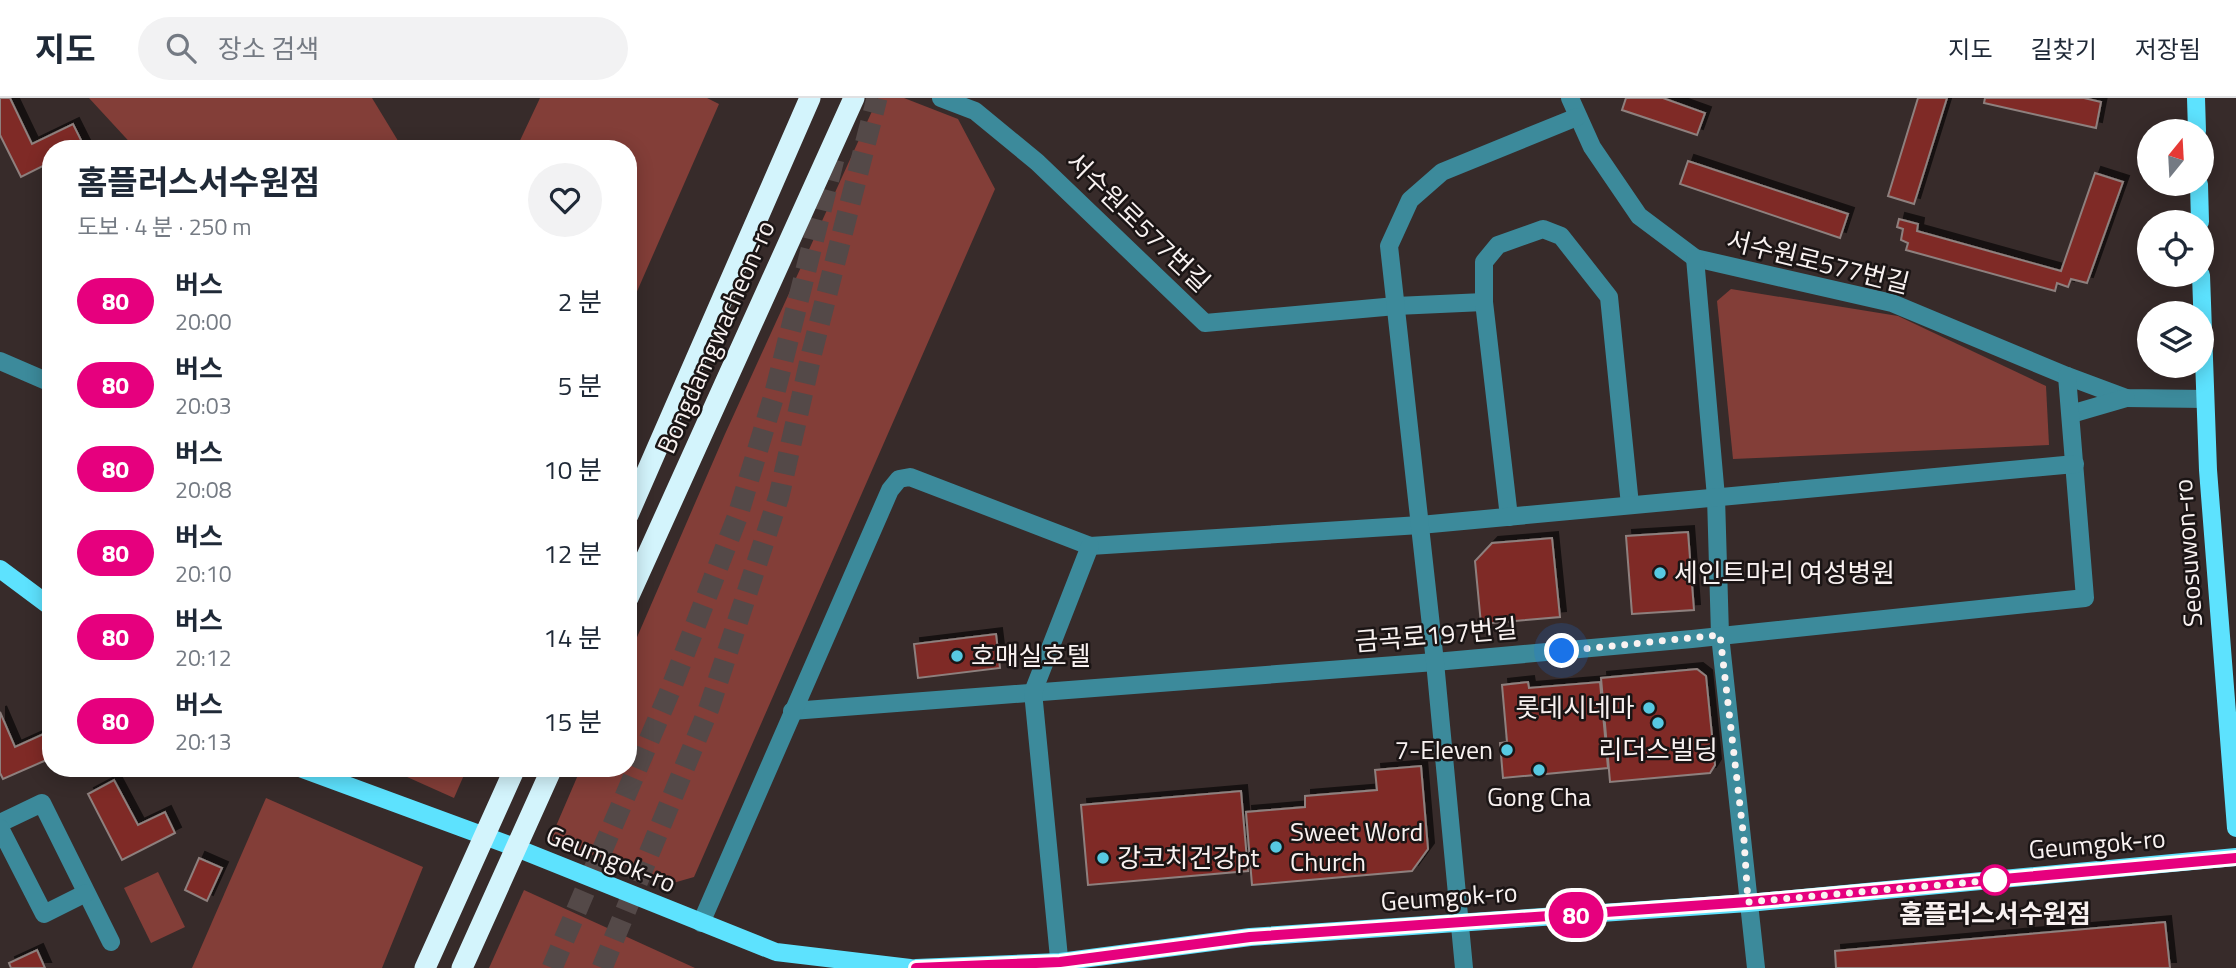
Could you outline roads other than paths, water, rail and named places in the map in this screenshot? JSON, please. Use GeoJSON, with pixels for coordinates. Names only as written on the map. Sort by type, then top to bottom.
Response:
{"type":"FeatureCollection","features":[{"type":"Feature","properties":{"kind":"highway","name":"Bongdamgwacheon-ro"},"geometry":{"type":"LineString","coordinates":[[637,494],[810,98]]}},
{"type":"Feature","properties":{"kind":"highway","name":"Bongdamgwacheon-ro"},"geometry":{"type":"LineString","coordinates":[[637,578],[853,102]]}},
{"type":"Feature","properties":{"kind":"highway"},"geometry":{"type":"LineString","coordinates":[[425,968],[511,777]]}},
{"type":"Feature","properties":{"kind":"highway"},"geometry":{"type":"LineString","coordinates":[[462,968],[548,777]]}},
{"type":"Feature","properties":{"kind":"main road"},"geometry":{"type":"LineString","coordinates":[[2196,98],[2197,119]]}},
{"type":"Feature","properties":{"kind":"main road","name":"Seosuwon-ro"},"geometry":{"type":"LineString","coordinates":[[2201,287],[2204,399],[2236,828]]}},
{"type":"Feature","properties":{"kind":"main road"},"geometry":{"type":"LineString","coordinates":[[0,569],[42,600]]}},
{"type":"Feature","properties":{"kind":"main road","name":"Geumgok-ro"},"geometry":{"type":"LineString","coordinates":[[324,777],[509,845],[776,952],[910,968]]}},
{"type":"Feature","properties":{"kind":"main road","name":"Geumgok-ro"},"geometry":{"type":"LineString","coordinates":[[916,968],[1060,965],[1250,937],[1748,902],[2236,858]]}},
{"type":"Feature","properties":{"kind":"street","name":"서수원로577번길"},"geometry":{"type":"LineString","coordinates":[[941,98],[975,111],[1037,162],[1205,323],[1396,306],[1484,302]]}},
{"type":"Feature","properties":{"kind":"street","name":"서수원로577번길"},"geometry":{"type":"LineString","coordinates":[[1570,98],[1592,148],[1639,216],[1695,258],[1892,303],[2126,398],[2204,399]]}},
{"type":"Feature","properties":{"kind":"street"},"geometry":{"type":"LineString","coordinates":[[1464,968],[1435,662],[1389,246],[1410,200],[1442,172],[1577,117]]}},
{"type":"Feature","properties":{"kind":"street"},"geometry":{"type":"LineString","coordinates":[[1508,517],[1484,302],[1484,262],[1499,245],[1543,229],[1561,236],[1609,297],[1630,505]]}},
{"type":"Feature","properties":{"kind":"street"},"geometry":{"type":"LineString","coordinates":[[1695,258],[1716,497],[1720,635],[1756,968]]}},
{"type":"Feature","properties":{"kind":"street"},"geometry":{"type":"LineString","coordinates":[[0,361],[42,379]]}},
{"type":"Feature","properties":{"kind":"street","name":"금곡로197번길"},"geometry":{"type":"LineString","coordinates":[[792,711],[1435,662],[2085,598],[2067,376]]}},
{"type":"Feature","properties":{"kind":"street"},"geometry":{"type":"LineString","coordinates":[[2071,414],[2126,398]]}},
{"type":"Feature","properties":{"kind":"street"},"geometry":{"type":"LineString","coordinates":[[701,923],[890,490],[899,479],[910,477],[1090,546],[1420,525],[2074,464]]}},
{"type":"Feature","properties":{"kind":"street"},"geometry":{"type":"LineString","coordinates":[[1060,965],[1033,692],[1090,546]]}},
{"type":"Feature","properties":{"kind":"street"},"geometry":{"type":"LineString","coordinates":[[86,893],[44,914],[0,826],[42,803],[111,942]]}},
{"type":"Feature","properties":{"kind":"tunnel"},"geometry":{"type":"LineString","coordinates":[[602,968],[709,708],[779,496],[812,352],[877,98]]}},
{"type":"Feature","properties":{"kind":"tunnel"},"geometry":{"type":"LineString","coordinates":[[637,768],[738,515],[775,392],[836,151]]}},
{"type":"Feature","properties":{"kind":"tunnel"},"geometry":{"type":"LineString","coordinates":[[552,968],[633,777]]}},
{"type":"Feature","properties":{"kind":"place","name":"세인트마리 여성병원"},"geometry":{"type":"Point","coordinates":[1660,573]}},
{"type":"Feature","properties":{"kind":"place","name":"호매실호텔"},"geometry":{"type":"Point","coordinates":[957,656]}},
{"type":"Feature","properties":{"kind":"place","name":"롯데시네마"},"geometry":{"type":"Point","coordinates":[1649,708]}},
{"type":"Feature","properties":{"kind":"place","name":"리더스빌딩"},"geometry":{"type":"Point","coordinates":[1658,723]}},
{"type":"Feature","properties":{"kind":"place","name":"7-Eleven"},"geometry":{"type":"Point","coordinates":[1507,750]}},
{"type":"Feature","properties":{"kind":"place","name":"Gong Cha"},"geometry":{"type":"Point","coordinates":[1539,770]}},
{"type":"Feature","properties":{"kind":"place","name":"Sweet Word Church"},"geometry":{"type":"Point","coordinates":[1276,847]}},
{"type":"Feature","properties":{"kind":"place","name":"강코치건강pt"},"geometry":{"type":"Point","coordinates":[1103,858]}},
{"type":"Feature","properties":{"kind":"place","name":"홈플러스서수원점"},"geometry":{"type":"Point","coordinates":[1995,880]}}]}
